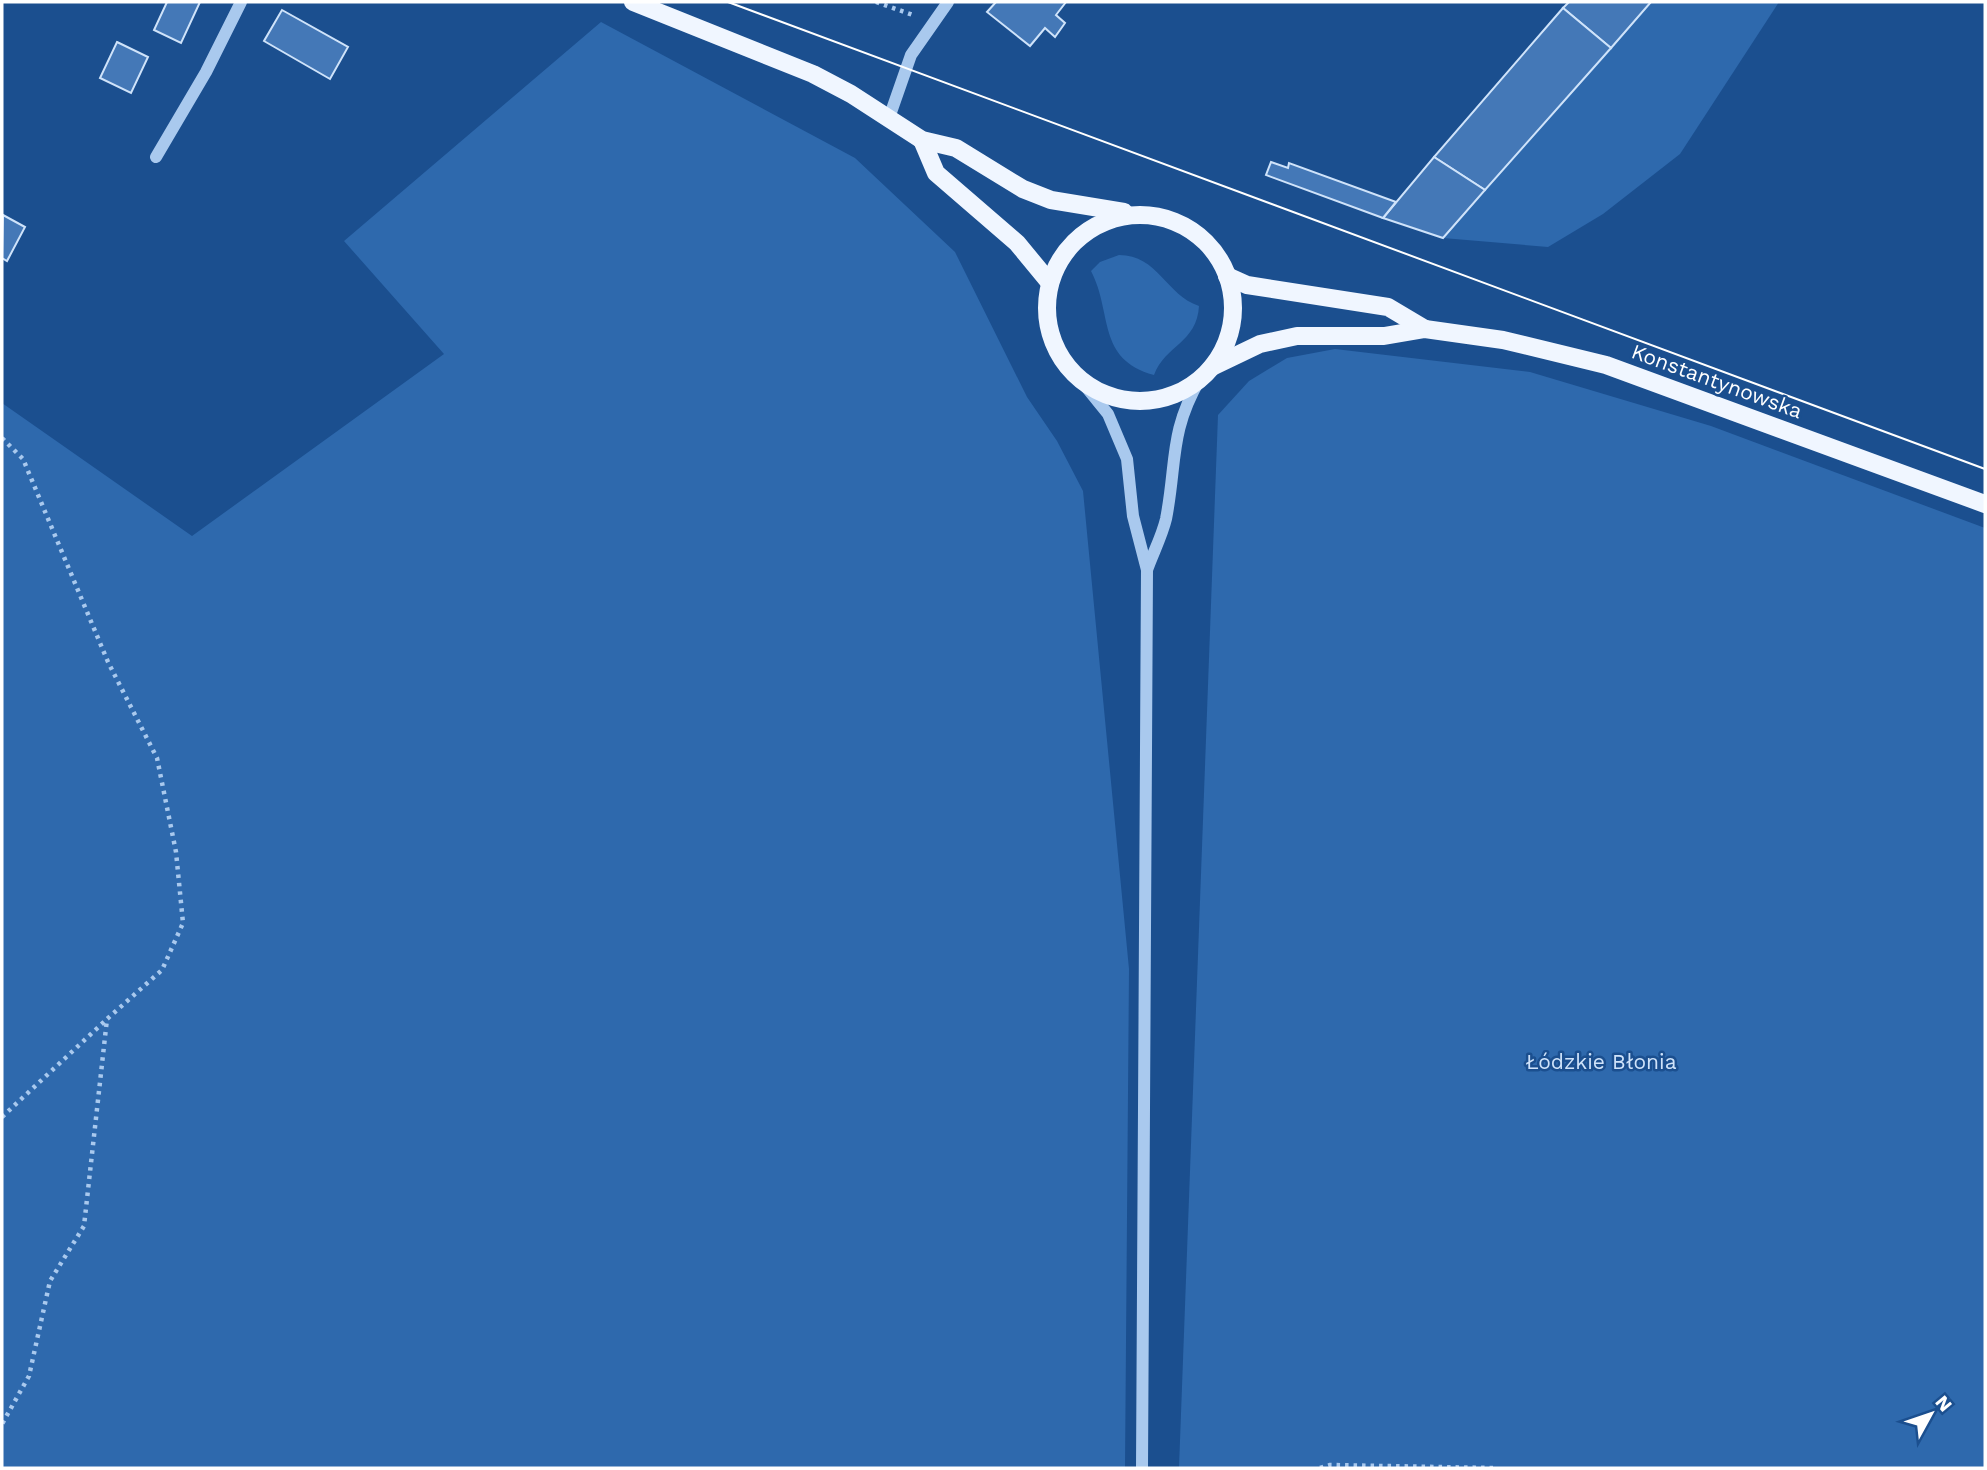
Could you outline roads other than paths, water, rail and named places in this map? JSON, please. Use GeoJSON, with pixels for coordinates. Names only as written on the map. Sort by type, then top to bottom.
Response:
{"type":"FeatureCollection","features":[{"type":"Feature","properties":{"kind":"main road"},"geometry":{"type":"LineString","coordinates":[[634,2],[813,74],[922,140],[956,148],[990,172],[1051,200],[1141,215],[1173,221],[1200,237],[1212,248],[1227,276],[1233,300],[1232,324],[1224,347],[1206,373],[1174,394],[1146,401],[1102,393],[1078,377],[1053,341],[1047,312],[1050,283],[1062,257],[1082,235],[1110,219],[1141,215]]}},
{"type":"Feature","properties":{"kind":"main road"},"geometry":{"type":"LineString","coordinates":[[922,140],[936,173],[1017,243],[1050,283]]}},
{"type":"Feature","properties":{"kind":"main road","name":"Konstantynowska"},"geometry":{"type":"LineString","coordinates":[[1227,276],[1247,285],[1388,307],[1425,328]]}},
{"type":"Feature","properties":{"kind":"main road","name":"Konstantynowska"},"geometry":{"type":"LineString","coordinates":[[1206,373],[1243,351],[1276,339],[1316,335],[1384,336],[1425,328],[1503,340],[1606,365],[1985,504]]}},
{"type":"Feature","properties":{"kind":"street"},"geometry":{"type":"LineString","coordinates":[[156,157],[206,72],[241,2]]}},
{"type":"Feature","properties":{"kind":"street"},"geometry":{"type":"LineString","coordinates":[[889,118],[911,55],[948,2]]}},
{"type":"Feature","properties":{"kind":"street"},"geometry":{"type":"LineString","coordinates":[[1147,570],[1166,521],[1175,442],[1184,407],[1206,373]]}},
{"type":"Feature","properties":{"kind":"street"},"geometry":{"type":"LineString","coordinates":[[1078,377],[1108,414],[1128,459],[1133,516],[1147,570],[1142,1468]]}},
{"type":"Feature","properties":{"kind":"tram line"},"geometry":{"type":"LineString","coordinates":[[728,2],[1985,469]]}},
{"type":"Feature","properties":{"kind":"park label","name":"Łódzkie Błonia"},"geometry":{"type":"Point","coordinates":[1601,1061]}}]}
